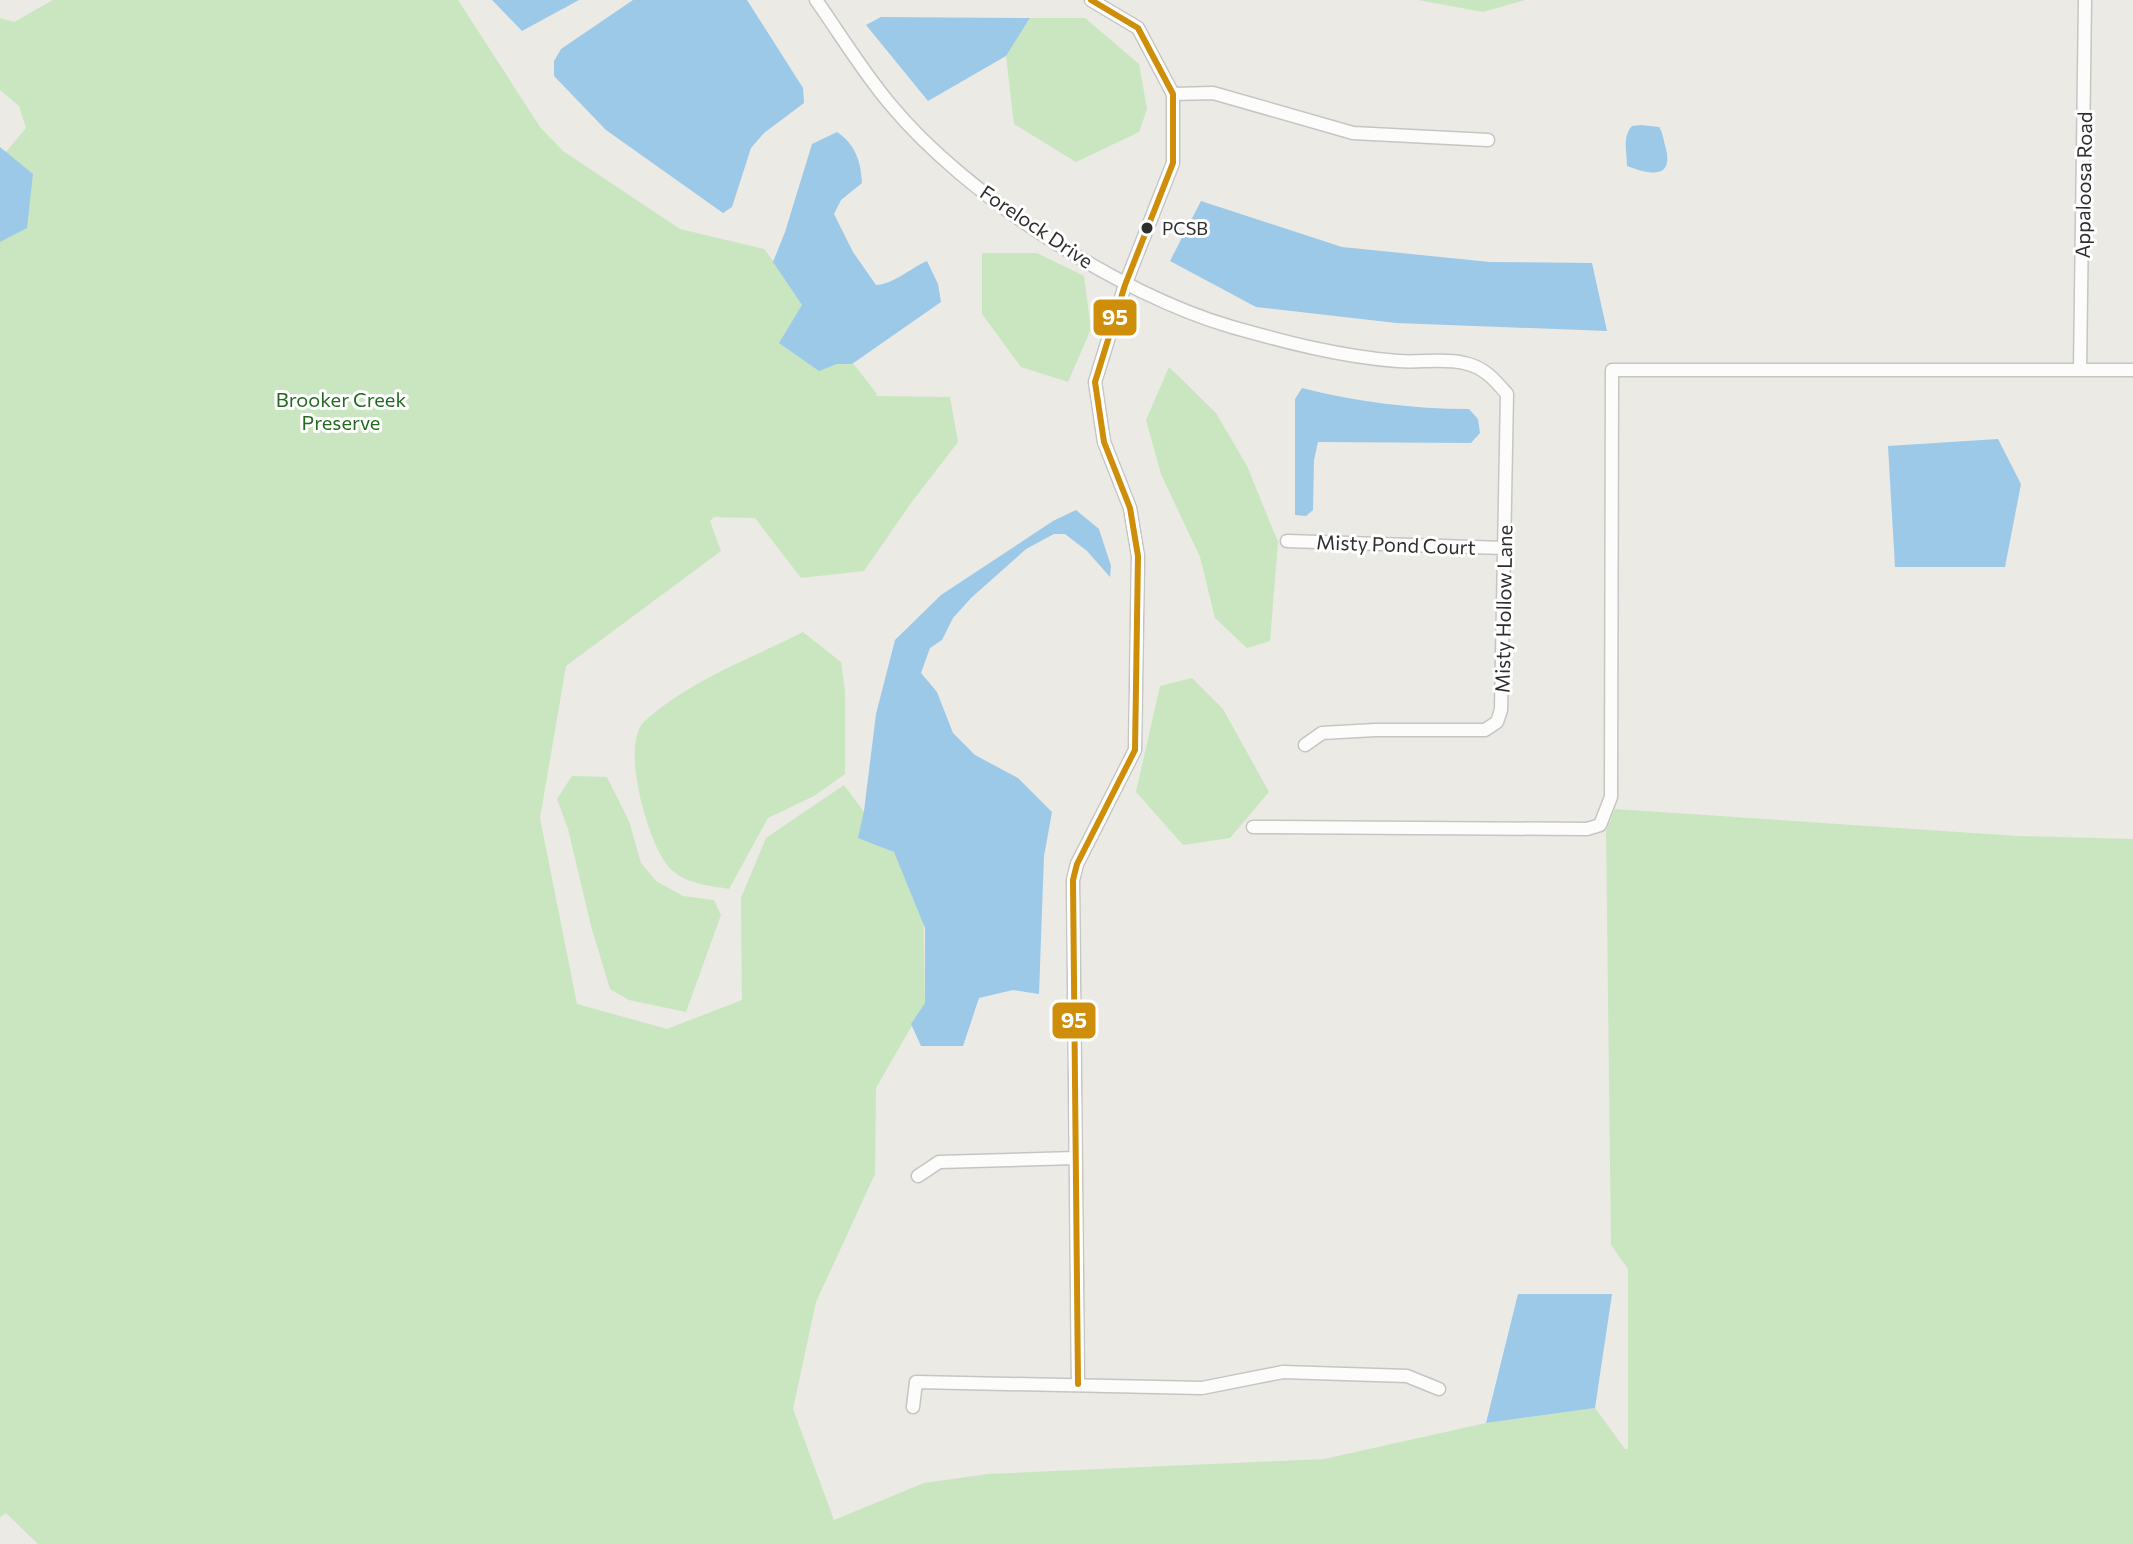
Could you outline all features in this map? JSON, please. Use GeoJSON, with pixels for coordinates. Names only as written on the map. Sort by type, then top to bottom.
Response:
{"type":"FeatureCollection","features":[{"type":"Feature","properties":{"kind":"street","name":"Forelock Drive"},"geometry":{"type":"LineString","coordinates":[[816,0],[890,104],[957,171],[1047,237],[1125,285],[1230,326],[1329,351],[1397,361],[1463,362],[1489,373],[1507,394]]}},
{"type":"Feature","properties":{"kind":"street"},"geometry":{"type":"LineString","coordinates":[[1078,1384],[1073,880],[1077,864],[1135,750],[1138,556],[1130,508],[1104,442],[1095,382],[1125,285],[1173,163],[1173,94],[1138,28],[1091,0]]}},
{"type":"Feature","properties":{"kind":"street","name":"Appaloosa Road"},"geometry":{"type":"LineString","coordinates":[[2080,370],[2085,0]]}},
{"type":"Feature","properties":{"kind":"street"},"geometry":{"type":"LineString","coordinates":[[1173,94],[1213,93],[1353,133],[1488,140]]}},
{"type":"Feature","properties":{"kind":"street"},"geometry":{"type":"LineString","coordinates":[[1253,827],[1587,829],[1600,825],[1611,797],[1612,370],[2133,370]]}},
{"type":"Feature","properties":{"kind":"street","name":"Misty Hollow Lane"},"geometry":{"type":"LineString","coordinates":[[1305,745],[1322,733],[1485,730],[1497,722],[1501,710],[1507,394]]}},
{"type":"Feature","properties":{"kind":"street","name":"Misty Pond Court"},"geometry":{"type":"LineString","coordinates":[[1287,541],[1504,548]]}},
{"type":"Feature","properties":{"kind":"street"},"geometry":{"type":"LineString","coordinates":[[918,1176],[939,1162],[1074,1158]]}},
{"type":"Feature","properties":{"kind":"street"},"geometry":{"type":"LineString","coordinates":[[913,1407],[916,1382],[1202,1388],[1283,1372],[1407,1376],[1439,1389]]}},
{"type":"Feature","properties":{"kind":"green space","name":"Brooker Creek Preserve"},"geometry":{"type":"Polygon","coordinates":[[[53,0],[458,0],[540,127],[563,151],[680,229],[764,249],[876,396],[950,397],[958,442],[864,571],[801,578],[755,518],[714,517],[710,521],[721,551],[566,666],[540,818],[577,1004],[667,1029],[742,1000],[741,898],[766,838],[844,785],[923,891],[925,1003],[876,1088],[875,1174],[816,1302],[793,1409],[834,1520],[924,1483],[988,1474],[1324,1459],[1486,1423],[1595,1408],[1628,1449],[1628,1269],[1611,1245],[1606,831],[1615,809],[2018,836],[2133,839],[2133,1544],[38,1544],[6,1513],[0,1517],[0,159],[26,128],[19,106],[0,90],[0,18],[14,22],[53,0]]]}},
{"type":"Feature","properties":{"kind":"green space"},"geometry":{"type":"Polygon","coordinates":[[[1418,0],[1525,0],[1483,12],[1418,0]]]}},
{"type":"Feature","properties":{"kind":"green space"},"geometry":{"type":"Polygon","coordinates":[[[1030,18],[1085,18],[1139,64],[1147,109],[1139,132],[1076,162],[1014,124],[1006,56],[1030,18]]]}},
{"type":"Feature","properties":{"kind":"green space"},"geometry":{"type":"Polygon","coordinates":[[[982,253],[1037,253],[1084,276],[1091,329],[1068,382],[1021,367],[982,314],[982,253]]]}},
{"type":"Feature","properties":{"kind":"green space"},"geometry":{"type":"Polygon","coordinates":[[[1169,367],[1216,413],[1247,466],[1278,542],[1270,641],[1247,648],[1215,618],[1200,557],[1161,474],[1146,420],[1169,367]]]}},
{"type":"Feature","properties":{"kind":"green space"},"geometry":{"type":"Polygon","coordinates":[[[803,632],[841,662],[845,692],[845,774],[814,796],[768,818],[729,889],[681,877],[660,854],[645,816],[636,772],[637,734],[644,722],[680,694],[803,632]]]}},
{"type":"Feature","properties":{"kind":"green space"},"geometry":{"type":"Polygon","coordinates":[[[1192,678],[1223,709],[1269,792],[1230,838],[1183,845],[1136,792],[1160,686],[1192,678]]]}},
{"type":"Feature","properties":{"kind":"green space"},"geometry":{"type":"Polygon","coordinates":[[[572,776],[607,777],[629,821],[641,863],[656,881],[683,896],[714,900],[721,915],[686,1012],[629,1000],[610,989],[568,829],[557,799],[572,776]]]}},
{"type":"Feature","properties":{"kind":"water"},"geometry":{"type":"Polygon","coordinates":[[[492,0],[579,0],[522,31],[492,0]]]}},
{"type":"Feature","properties":{"kind":"water"},"geometry":{"type":"Polygon","coordinates":[[[633,0],[747,0],[803,88],[804,103],[764,133],[751,148],[732,207],[723,213],[606,130],[554,76],[554,61],[561,49],[633,0]]]}},
{"type":"Feature","properties":{"kind":"water"},"geometry":{"type":"Polygon","coordinates":[[[881,17],[1030,18],[1006,56],[928,101],[866,25],[881,17]]]}},
{"type":"Feature","properties":{"kind":"water"},"geometry":{"type":"Polygon","coordinates":[[[1632,126],[1659,127],[1661,131],[1667,164],[1659,172],[1627,166],[1627,135],[1632,126]]]}},
{"type":"Feature","properties":{"kind":"water"},"geometry":{"type":"Polygon","coordinates":[[[837,132],[853,148],[861,175],[862,183],[841,200],[834,214],[853,252],[876,285],[895,279],[927,261],[938,284],[941,302],[852,364],[837,364],[819,371],[779,343],[802,305],[773,262],[812,144],[837,132]]]}},
{"type":"Feature","properties":{"kind":"water"},"geometry":{"type":"Polygon","coordinates":[[[0,147],[33,174],[27,228],[0,242],[0,147]]]}},
{"type":"Feature","properties":{"kind":"water"},"geometry":{"type":"Polygon","coordinates":[[[1201,201],[1342,247],[1490,262],[1592,263],[1607,331],[1396,323],[1256,307],[1170,261],[1201,201]]]}},
{"type":"Feature","properties":{"kind":"water"},"geometry":{"type":"Polygon","coordinates":[[[1302,388],[1385,404],[1469,409],[1478,419],[1480,433],[1471,443],[1318,442],[1314,460],[1313,510],[1306,516],[1295,515],[1295,399],[1302,388]]]}},
{"type":"Feature","properties":{"kind":"water"},"geometry":{"type":"Polygon","coordinates":[[[1998,439],[2021,484],[2005,567],[1895,567],[1888,446],[1998,439]]]}},
{"type":"Feature","properties":{"kind":"water"},"geometry":{"type":"Polygon","coordinates":[[[1076,510],[1099,529],[1111,566],[1110,577],[1087,551],[1065,534],[1054,534],[1026,549],[971,598],[953,618],[942,640],[930,648],[921,673],[937,692],[953,733],[975,755],[1018,778],[1052,812],[1044,856],[1039,994],[1013,990],[979,998],[963,1046],[921,1046],[911,1024],[925,1003],[925,928],[894,852],[858,838],[876,714],[895,640],[941,595],[1053,521],[1076,510]]]}},
{"type":"Feature","properties":{"kind":"water"},"geometry":{"type":"Polygon","coordinates":[[[1518,1294],[1612,1294],[1595,1408],[1486,1423],[1518,1294]]]}},
{"type":"Feature","properties":{"kind":"transit line","name":"95"},"geometry":{"type":"LineString","coordinates":[[1078,1384],[1073,880],[1077,864],[1135,750],[1138,556],[1130,508],[1104,442],[1095,382],[1125,285],[1173,163],[1173,94],[1138,28],[1091,0]]}},
{"type":"Feature","properties":{"kind":"place","name":"PCSB"},"geometry":{"type":"Point","coordinates":[1147,228]}}]}
